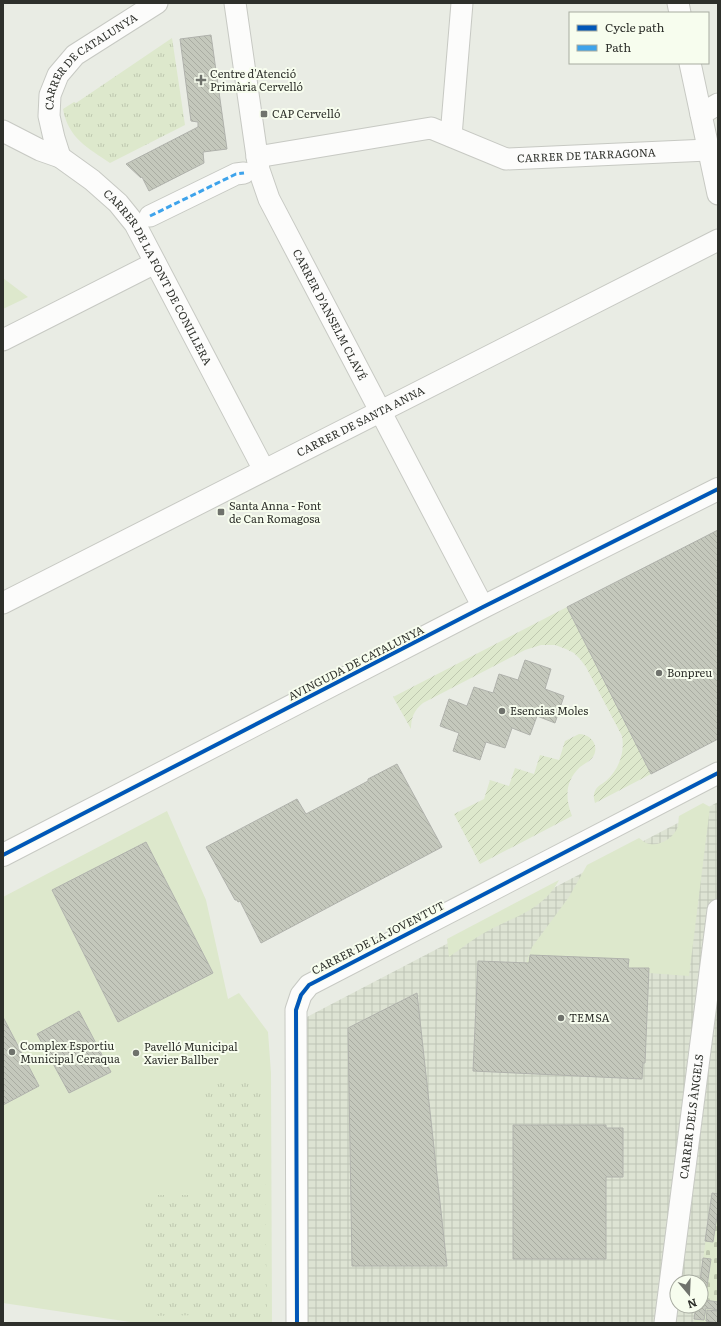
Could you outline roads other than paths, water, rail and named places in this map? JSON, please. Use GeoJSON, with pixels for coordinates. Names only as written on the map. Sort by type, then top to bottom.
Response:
{"type":"FeatureCollection","features":[{"type":"Feature","properties":{"kind":"street","name":"CARRER DE CATALUNYA"},"geometry":{"type":"LineString","coordinates":[[60,157],[49,116],[50,95],[58,75],[75,56],[157,3]]}},
{"type":"Feature","properties":{"kind":"street","name":"CARRER D'ANSELM CLAVÉ"},"geometry":{"type":"LineString","coordinates":[[235,3],[251,165],[259,170],[269,199],[483,607]]}},
{"type":"Feature","properties":{"kind":"street"},"geometry":{"type":"LineString","coordinates":[[451,136],[462,3]]}},
{"type":"Feature","properties":{"kind":"street"},"geometry":{"type":"LineString","coordinates":[[690,64],[709,109],[708,150],[718,194]]}},
{"type":"Feature","properties":{"kind":"street","name":"CARRER DE TARRAGONA"},"geometry":{"type":"LineString","coordinates":[[150,216],[236,174],[251,165],[431,128],[506,159],[708,150]]}},
{"type":"Feature","properties":{"kind":"street","name":"CARRER DE LA FONT DE CONILLERA"},"geometry":{"type":"LineString","coordinates":[[3,131],[40,150],[60,157],[92,180],[118,203],[135,224],[264,470]]}},
{"type":"Feature","properties":{"kind":"street","name":"CARRER DE SANTA ANNA"},"geometry":{"type":"LineString","coordinates":[[3,603],[380,410],[718,240]]}},
{"type":"Feature","properties":{"kind":"street"},"geometry":{"type":"LineString","coordinates":[[3,340],[155,263]]}},
{"type":"Feature","properties":{"kind":"street","name":"AVINGUDA DE CATALUNYA"},"geometry":{"type":"LineString","coordinates":[[3,855],[483,607],[718,489]]}},
{"type":"Feature","properties":{"kind":"street","name":"CARRER DE LA JOVENTUT"},"geometry":{"type":"LineString","coordinates":[[297,1323],[296,1010],[301,995],[309,985],[320,978],[718,774]]}},
{"type":"Feature","properties":{"kind":"street","name":"CARRER DELS ÀNGELS"},"geometry":{"type":"LineString","coordinates":[[665,1323],[718,910]]}},
{"type":"Feature","properties":{"kind":"place","name":"Centre d'Atenció Primària Cervelló"},"geometry":{"type":"Point","coordinates":[201,80]}},
{"type":"Feature","properties":{"kind":"place","name":"CAP Cervelló"},"geometry":{"type":"Point","coordinates":[264,114]}},
{"type":"Feature","properties":{"kind":"place","name":"Santa Anna - Font de Can Romagosa"},"geometry":{"type":"Point","coordinates":[221,512]}},
{"type":"Feature","properties":{"kind":"place","name":"Bonpreu"},"geometry":{"type":"Point","coordinates":[659,673]}},
{"type":"Feature","properties":{"kind":"place","name":"Esencias Moles"},"geometry":{"type":"Point","coordinates":[502,711]}},
{"type":"Feature","properties":{"kind":"place","name":"TEMSA"},"geometry":{"type":"Point","coordinates":[561,1018]}},
{"type":"Feature","properties":{"kind":"place","name":"Complex Esportiu Municipal Ceraqua"},"geometry":{"type":"Point","coordinates":[12,1052]}},
{"type":"Feature","properties":{"kind":"place","name":"Pavelló Municipal Xavier Ballber"},"geometry":{"type":"Point","coordinates":[136,1053]}}]}
